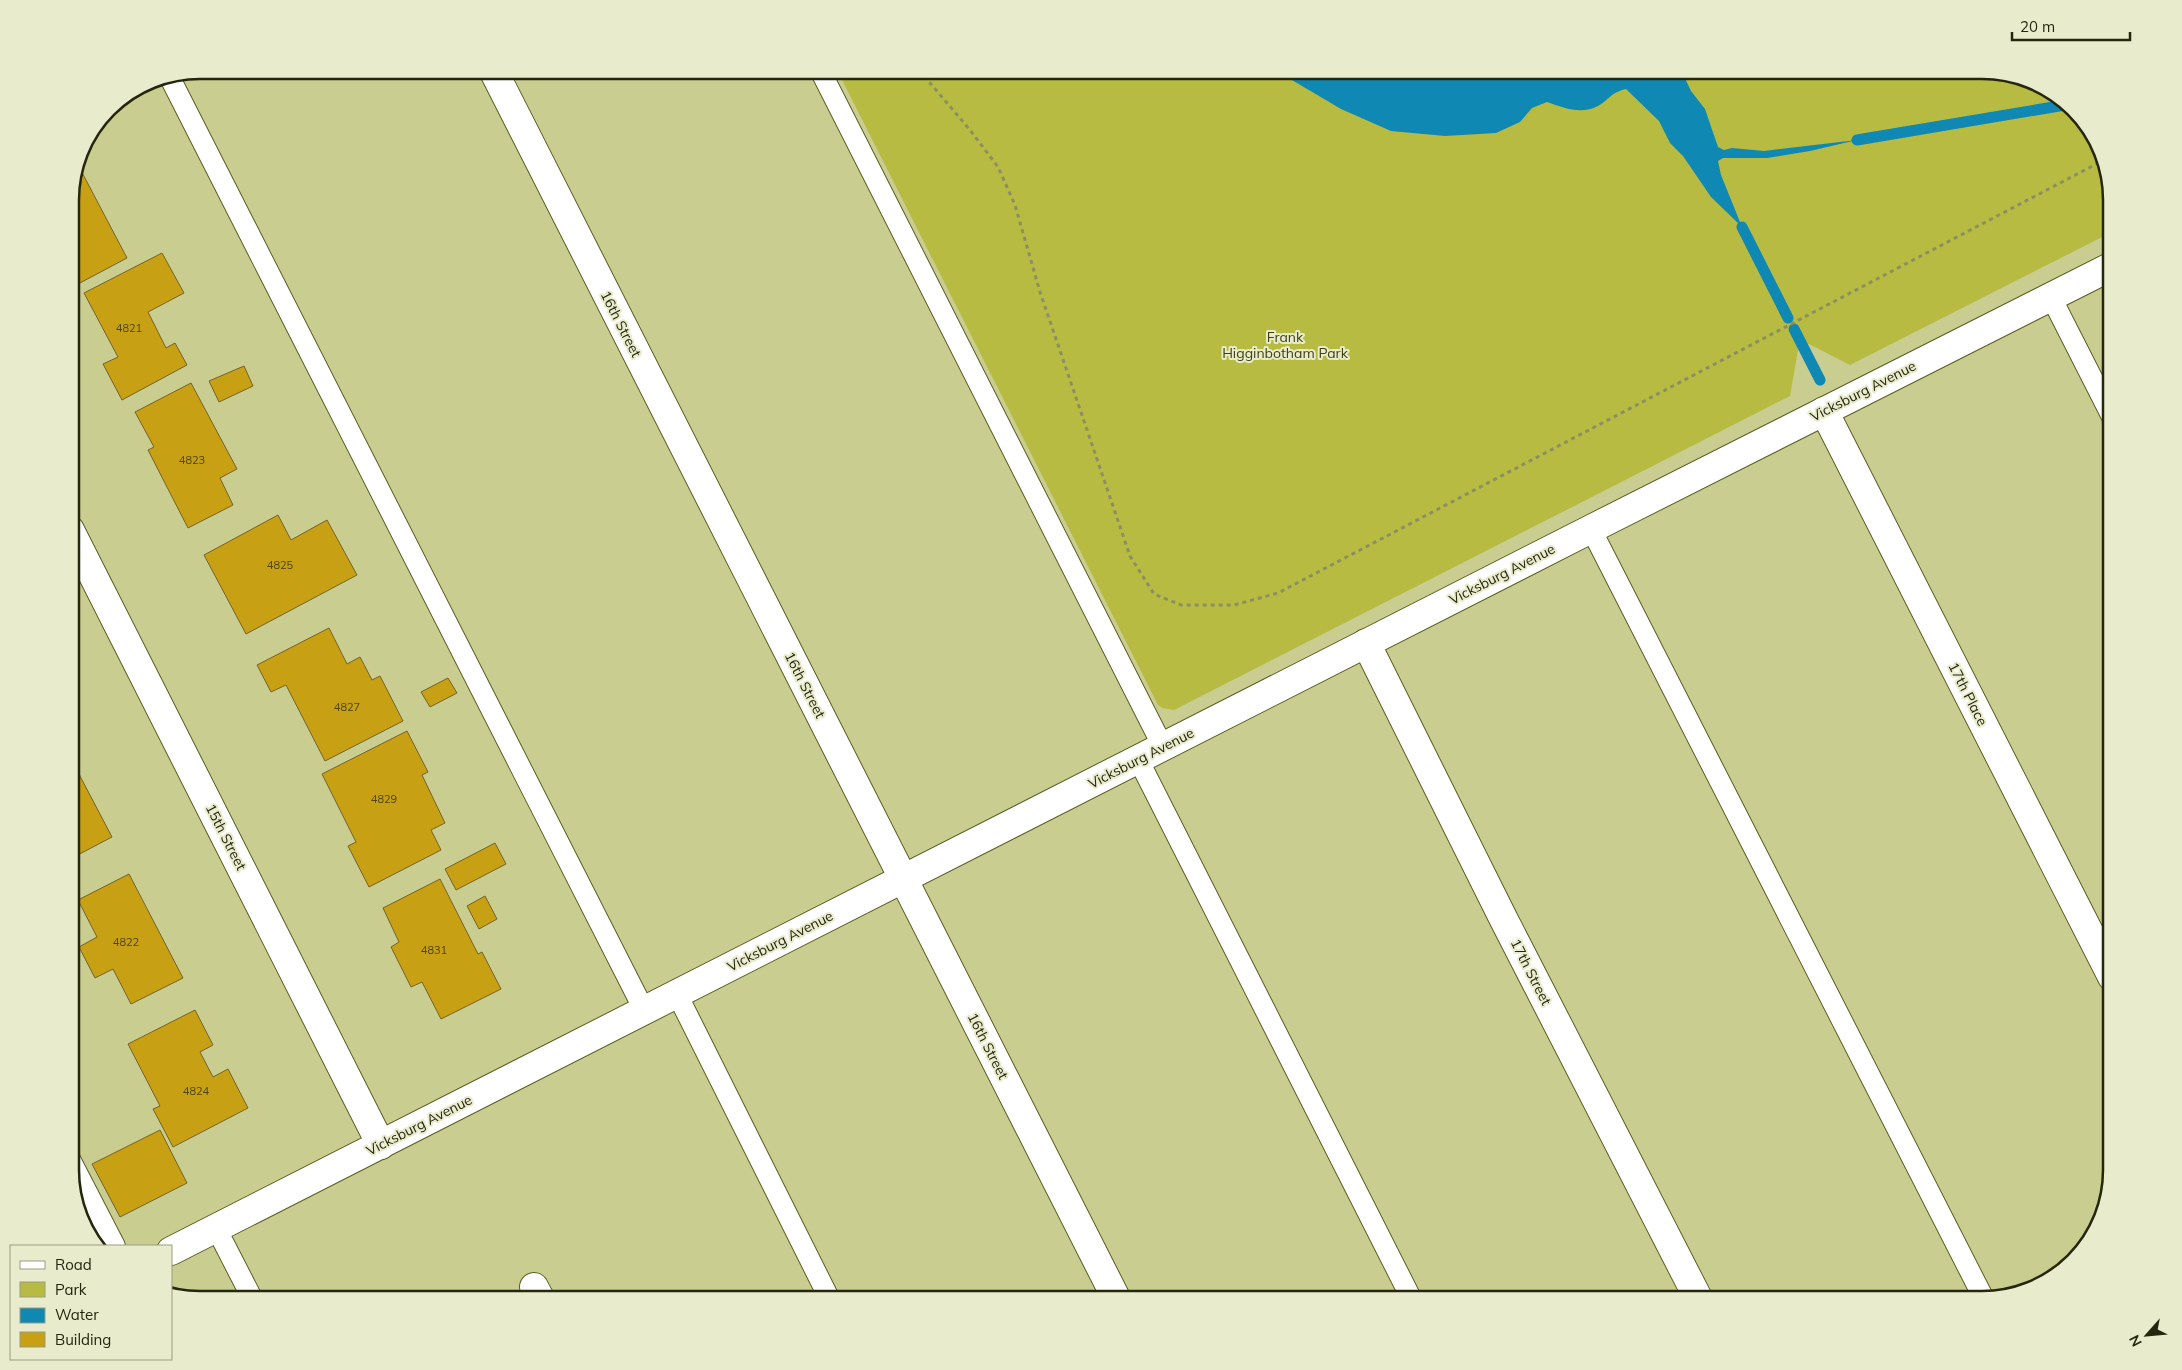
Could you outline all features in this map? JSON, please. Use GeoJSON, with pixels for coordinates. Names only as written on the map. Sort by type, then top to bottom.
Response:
{"type":"FeatureCollection","features":[{"type":"Feature","properties":{"kind":"street","name":"16th Street"},"geometry":{"type":"LineString","coordinates":[[498,79],[1112,1291]]}},
{"type":"Feature","properties":{"kind":"street","name":"Vicksburg Avenue"},"geometry":{"type":"LineString","coordinates":[[172,1251],[1591,528],[2103,271]]}},
{"type":"Feature","properties":{"kind":"street","name":"17th Place"},"geometry":{"type":"LineString","coordinates":[[1824,411],[2103,959]]}},
{"type":"Feature","properties":{"kind":"street","name":"15th Street"},"geometry":{"type":"LineString","coordinates":[[79,548],[381,1145]]}},
{"type":"Feature","properties":{"kind":"street","name":"17th Street"},"geometry":{"type":"LineString","coordinates":[[1366,643],[1498,907],[1694,1291]]}},
{"type":"Feature","properties":{"kind":"lane"},"geometry":{"type":"LineString","coordinates":[[825,79],[1163,747]]}},
{"type":"Feature","properties":{"kind":"lane"},"geometry":{"type":"LineString","coordinates":[[172,82],[644,1010]]}},
{"type":"Feature","properties":{"kind":"lane"},"geometry":{"type":"LineString","coordinates":[[2051,297],[2103,400]]}},
{"type":"Feature","properties":{"kind":"lane"},"geometry":{"type":"LineString","coordinates":[[1591,528],[1979,1291]]}},
{"type":"Feature","properties":{"kind":"lane"},"geometry":{"type":"LineString","coordinates":[[1138,759],[1407,1291]]}},
{"type":"Feature","properties":{"kind":"lane"},"geometry":{"type":"LineString","coordinates":[[677,994],[826,1291]]}},
{"type":"Feature","properties":{"kind":"lane"},"geometry":{"type":"LineString","coordinates":[[79,1176],[114,1245]]}},
{"type":"Feature","properties":{"kind":"lane"},"geometry":{"type":"LineString","coordinates":[[216,1228],[248,1291]]}},
{"type":"Feature","properties":{"kind":"path"},"geometry":{"type":"LineString","coordinates":[[927,79],[970,130],[998,167],[1015,205],[1040,292],[1130,556],[1154,594],[1181,605],[1234,605],[1278,593],[2097,164]]}},
{"type":"Feature","properties":{"kind":"green space","name":"Frank Higginbotham Park"},"geometry":{"type":"Polygon","coordinates":[[[842,79],[1982,79],[2013,83],[2043,95],[2068,114],[2087,139],[2101,176],[2103,237],[1850,365],[1809,344],[1798,350],[1790,396],[1174,710],[1162,708],[1158,705],[842,79]]]}},
{"type":"Feature","properties":{"kind":"water"},"geometry":{"type":"Polygon","coordinates":[[[1290,79],[1685,79],[1691,91],[1705,109],[1718,147],[1724,150],[1732,148],[1764,151],[1857,140],[1810,151],[1767,158],[1723,158],[1718,161],[1721,175],[1742,227],[1711,197],[1683,156],[1670,143],[1659,121],[1626,89],[1610,96],[1592,109],[1572,110],[1547,102],[1532,108],[1520,122],[1496,133],[1445,136],[1391,131],[1341,109],[1290,79]]]}},
{"type":"Feature","properties":{"kind":"building"},"geometry":{"type":"Polygon","coordinates":[[[82,173],[127,258],[79,283],[79,192],[82,173]]]}},
{"type":"Feature","properties":{"kind":"building"},"geometry":{"type":"Polygon","coordinates":[[[162,253],[184,293],[148,312],[166,348],[175,343],[187,365],[122,400],[103,364],[118,357],[84,293],[162,253]]]}},
{"type":"Feature","properties":{"kind":"building"},"geometry":{"type":"Polygon","coordinates":[[[244,366],[253,386],[219,402],[209,381],[244,366]]]}},
{"type":"Feature","properties":{"kind":"building"},"geometry":{"type":"Polygon","coordinates":[[[191,383],[237,469],[220,478],[233,505],[188,528],[148,450],[154,447],[135,412],[191,383]]]}},
{"type":"Feature","properties":{"kind":"building"},"geometry":{"type":"Polygon","coordinates":[[[278,515],[291,540],[327,520],[357,575],[246,634],[204,555],[278,515]]]}},
{"type":"Feature","properties":{"kind":"building"},"geometry":{"type":"Polygon","coordinates":[[[329,628],[347,664],[360,657],[372,680],[380,676],[403,721],[325,761],[286,685],[271,692],[257,665],[329,628]]]}},
{"type":"Feature","properties":{"kind":"building"},"geometry":{"type":"Polygon","coordinates":[[[448,678],[457,693],[430,707],[421,692],[448,678]]]}},
{"type":"Feature","properties":{"kind":"building"},"geometry":{"type":"Polygon","coordinates":[[[407,731],[428,772],[422,775],[445,823],[431,830],[441,850],[369,887],[348,846],[356,842],[322,774],[407,731]]]}},
{"type":"Feature","properties":{"kind":"building"},"geometry":{"type":"Polygon","coordinates":[[[79,774],[112,837],[79,854],[79,774]]]}},
{"type":"Feature","properties":{"kind":"building"},"geometry":{"type":"Polygon","coordinates":[[[495,843],[506,864],[456,890],[445,869],[495,843]]]}},
{"type":"Feature","properties":{"kind":"building"},"geometry":{"type":"Polygon","coordinates":[[[129,874],[183,978],[131,1004],[113,969],[95,978],[79,947],[97,937],[79,899],[129,874]]]}},
{"type":"Feature","properties":{"kind":"building"},"geometry":{"type":"Polygon","coordinates":[[[440,879],[478,954],[482,952],[501,989],[441,1019],[422,982],[411,987],[391,947],[399,942],[383,908],[440,879]]]}},
{"type":"Feature","properties":{"kind":"building"},"geometry":{"type":"Polygon","coordinates":[[[485,896],[497,919],[479,929],[467,906],[485,896]]]}},
{"type":"Feature","properties":{"kind":"building"},"geometry":{"type":"Polygon","coordinates":[[[195,1010],[213,1045],[200,1052],[213,1077],[228,1069],[248,1108],[173,1147],[153,1109],[160,1106],[128,1044],[195,1010]]]}},
{"type":"Feature","properties":{"kind":"building"},"geometry":{"type":"Polygon","coordinates":[[[160,1130],[187,1183],[120,1217],[92,1164],[160,1130]]]}},
{"type":"Feature","properties":{"kind":"waterway"},"geometry":{"type":"LineString","coordinates":[[1857,140],[2059,106]]}},
{"type":"Feature","properties":{"kind":"waterway"},"geometry":{"type":"LineString","coordinates":[[1742,227],[1788,318]]}},
{"type":"Feature","properties":{"kind":"waterway"},"geometry":{"type":"LineString","coordinates":[[1794,329],[1820,380]]}}]}
